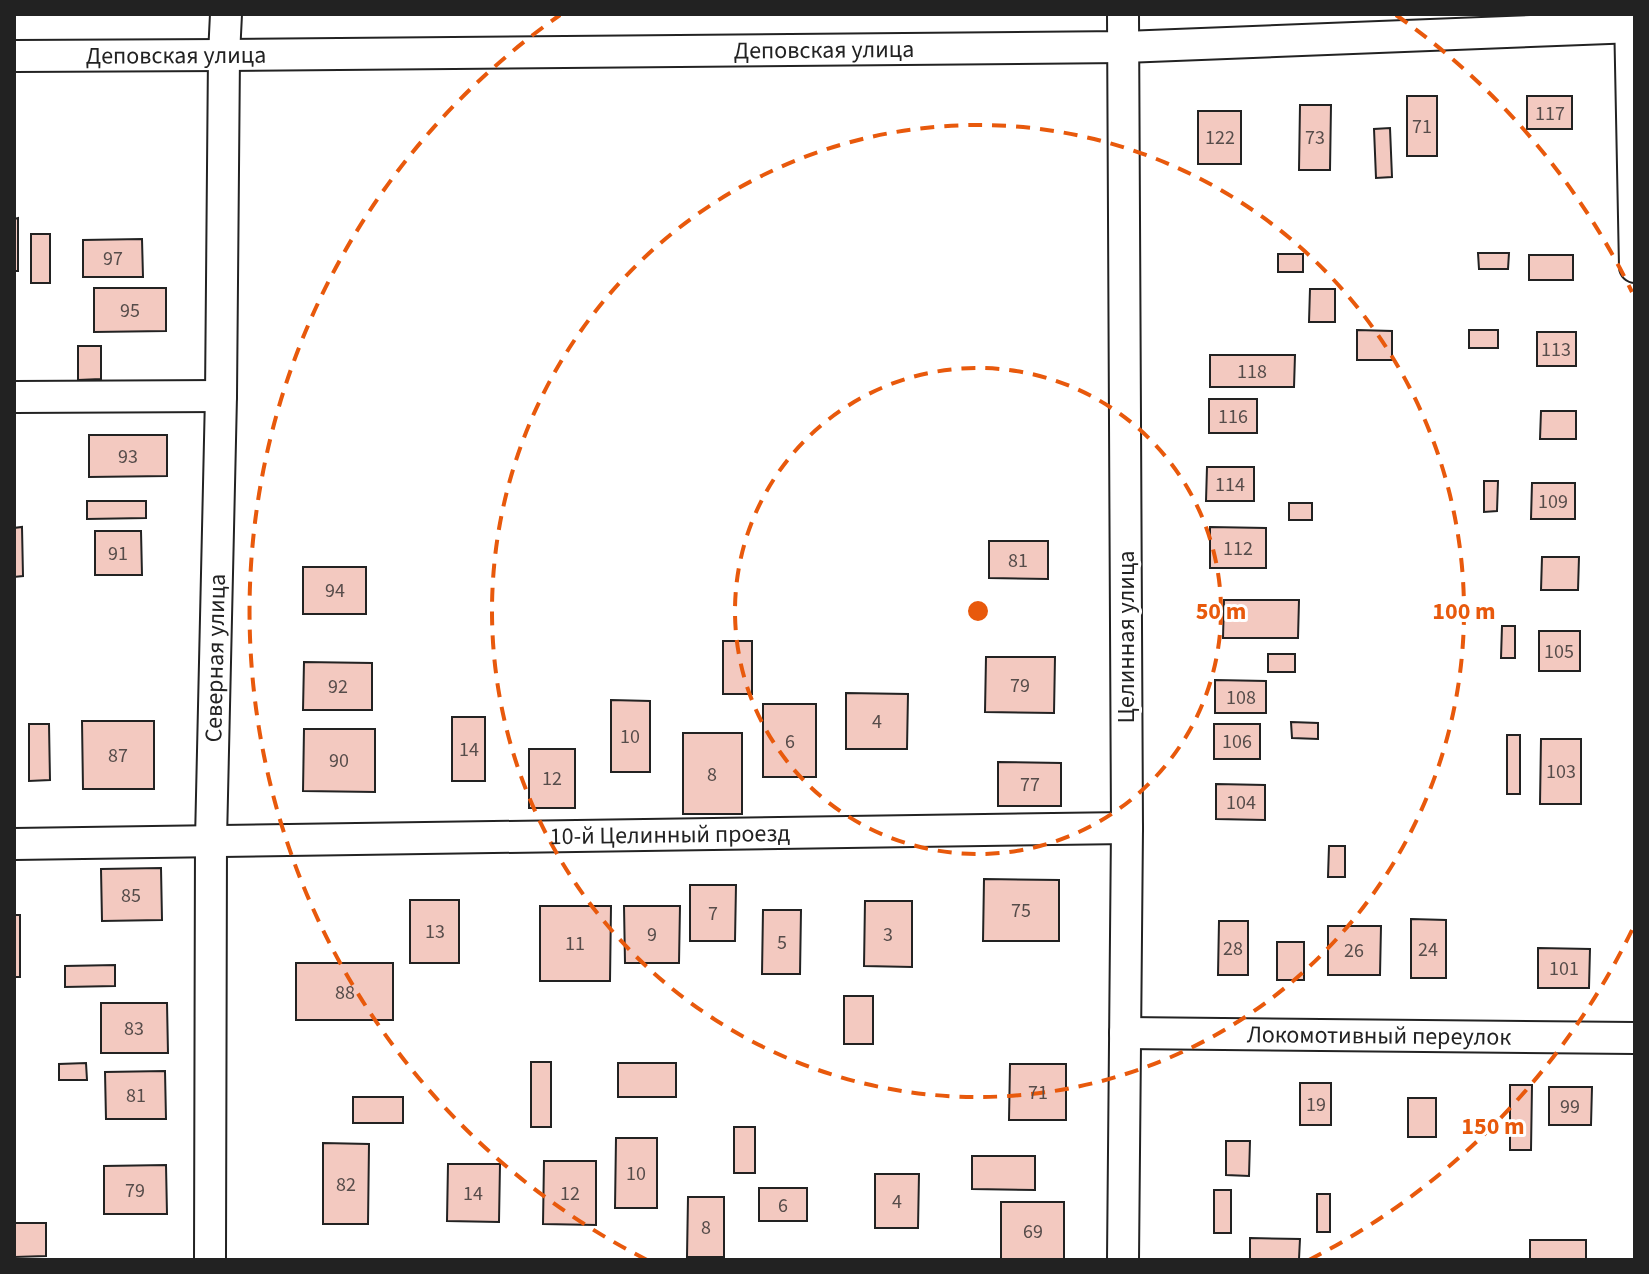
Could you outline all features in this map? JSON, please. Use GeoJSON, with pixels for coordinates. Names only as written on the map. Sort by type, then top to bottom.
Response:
{"type":"FeatureCollection","features":[{"type":"Feature","properties":{"kind":"street","name":"Северная улица"},"geometry":{"type":"LineString","coordinates":[[210,1260],[211,840],[226,14]]}},
{"type":"Feature","properties":{"kind":"street","name":"Целинная улица"},"geometry":{"type":"LineString","coordinates":[[1123,14],[1127,828],[1123,1260]]}},
{"type":"Feature","properties":{"kind":"street","name":"Деповская улица"},"geometry":{"type":"LineString","coordinates":[[14,56],[1124,47],[1632,23]]}},
{"type":"Feature","properties":{"kind":"street"},"geometry":{"type":"LineString","coordinates":[[1632,23],[1635,267]]}},
{"type":"Feature","properties":{"kind":"street"},"geometry":{"type":"LineString","coordinates":[[14,397],[221,396]]}},
{"type":"Feature","properties":{"kind":"street","name":"10-й Целинный проезд"},"geometry":{"type":"LineString","coordinates":[[14,844],[1127,828]]}},
{"type":"Feature","properties":{"kind":"street","name":"Локомотивный переулок"},"geometry":{"type":"LineString","coordinates":[[1125,1033],[1635,1038]]}},
{"type":"Feature","properties":{"kind":"building"},"geometry":{"type":"Polygon","coordinates":[[[1407,96],[1437,96],[1437,156],[1407,156],[1407,96]]]}},
{"type":"Feature","properties":{"kind":"building"},"geometry":{"type":"Polygon","coordinates":[[[1527,96],[1572,96],[1572,129],[1527,129],[1527,96]]]}},
{"type":"Feature","properties":{"kind":"building"},"geometry":{"type":"Polygon","coordinates":[[[1300,105],[1331,105],[1330,170],[1299,170],[1300,105]]]}},
{"type":"Feature","properties":{"kind":"building"},"geometry":{"type":"Polygon","coordinates":[[[1198,111],[1241,111],[1241,164],[1198,164],[1198,111]]]}},
{"type":"Feature","properties":{"kind":"building"},"geometry":{"type":"Polygon","coordinates":[[[1390,128],[1392,177],[1376,178],[1374,129],[1390,128]]]}},
{"type":"Feature","properties":{"kind":"building"},"geometry":{"type":"Polygon","coordinates":[[[18,218],[18,271],[14,271],[14,219],[18,218]]]}},
{"type":"Feature","properties":{"kind":"building"},"geometry":{"type":"Polygon","coordinates":[[[31,234],[50,234],[50,283],[31,283],[31,234]]]}},
{"type":"Feature","properties":{"kind":"building"},"geometry":{"type":"Polygon","coordinates":[[[142,239],[143,277],[83,277],[83,240],[142,239]]]}},
{"type":"Feature","properties":{"kind":"building"},"geometry":{"type":"Polygon","coordinates":[[[1478,253],[1509,253],[1508,269],[1479,269],[1478,253]]]}},
{"type":"Feature","properties":{"kind":"building"},"geometry":{"type":"Polygon","coordinates":[[[1278,254],[1303,254],[1303,272],[1278,272],[1278,254]]]}},
{"type":"Feature","properties":{"kind":"building"},"geometry":{"type":"Polygon","coordinates":[[[1529,255],[1573,255],[1573,280],[1529,280],[1529,255]]]}},
{"type":"Feature","properties":{"kind":"building"},"geometry":{"type":"Polygon","coordinates":[[[94,288],[166,288],[166,331],[94,332],[94,288]]]}},
{"type":"Feature","properties":{"kind":"building"},"geometry":{"type":"Polygon","coordinates":[[[1310,289],[1335,289],[1335,322],[1309,322],[1310,289]]]}},
{"type":"Feature","properties":{"kind":"building"},"geometry":{"type":"Polygon","coordinates":[[[1357,330],[1392,331],[1392,360],[1357,360],[1357,330]]]}},
{"type":"Feature","properties":{"kind":"building"},"geometry":{"type":"Polygon","coordinates":[[[1469,330],[1498,330],[1498,348],[1469,348],[1469,330]]]}},
{"type":"Feature","properties":{"kind":"building"},"geometry":{"type":"Polygon","coordinates":[[[1537,332],[1576,332],[1576,366],[1537,366],[1537,332]]]}},
{"type":"Feature","properties":{"kind":"building"},"geometry":{"type":"Polygon","coordinates":[[[78,346],[101,346],[101,379],[78,380],[78,346]]]}},
{"type":"Feature","properties":{"kind":"building"},"geometry":{"type":"Polygon","coordinates":[[[1210,355],[1295,355],[1294,387],[1210,387],[1210,355]]]}},
{"type":"Feature","properties":{"kind":"building"},"geometry":{"type":"Polygon","coordinates":[[[1209,399],[1257,399],[1257,433],[1209,433],[1209,399]]]}},
{"type":"Feature","properties":{"kind":"building"},"geometry":{"type":"Polygon","coordinates":[[[1541,411],[1576,411],[1576,439],[1540,439],[1541,411]]]}},
{"type":"Feature","properties":{"kind":"building"},"geometry":{"type":"Polygon","coordinates":[[[89,435],[167,435],[167,476],[89,477],[89,435]]]}},
{"type":"Feature","properties":{"kind":"building"},"geometry":{"type":"Polygon","coordinates":[[[1207,467],[1254,467],[1254,501],[1206,501],[1207,467]]]}},
{"type":"Feature","properties":{"kind":"building"},"geometry":{"type":"Polygon","coordinates":[[[1484,481],[1498,481],[1497,511],[1484,512],[1484,481]]]}},
{"type":"Feature","properties":{"kind":"building"},"geometry":{"type":"Polygon","coordinates":[[[1532,483],[1575,483],[1575,519],[1531,519],[1532,483]]]}},
{"type":"Feature","properties":{"kind":"building"},"geometry":{"type":"Polygon","coordinates":[[[87,501],[146,501],[146,518],[87,519],[87,501]]]}},
{"type":"Feature","properties":{"kind":"building"},"geometry":{"type":"Polygon","coordinates":[[[1289,503],[1312,503],[1312,520],[1289,520],[1289,503]]]}},
{"type":"Feature","properties":{"kind":"building"},"geometry":{"type":"Polygon","coordinates":[[[22,527],[23,576],[14,577],[14,528],[22,527]]]}},
{"type":"Feature","properties":{"kind":"building"},"geometry":{"type":"Polygon","coordinates":[[[1210,527],[1266,528],[1266,568],[1210,568],[1210,527]]]}},
{"type":"Feature","properties":{"kind":"building"},"geometry":{"type":"Polygon","coordinates":[[[95,531],[141,531],[142,575],[95,575],[95,531]]]}},
{"type":"Feature","properties":{"kind":"building"},"geometry":{"type":"Polygon","coordinates":[[[989,541],[1048,541],[1048,579],[989,578],[989,541]]]}},
{"type":"Feature","properties":{"kind":"building"},"geometry":{"type":"Polygon","coordinates":[[[1542,557],[1579,557],[1578,590],[1541,590],[1542,557]]]}},
{"type":"Feature","properties":{"kind":"building"},"geometry":{"type":"Polygon","coordinates":[[[303,567],[366,567],[366,614],[303,614],[303,567]]]}},
{"type":"Feature","properties":{"kind":"building"},"geometry":{"type":"Polygon","coordinates":[[[1224,600],[1299,600],[1298,638],[1223,638],[1224,600]]]}},
{"type":"Feature","properties":{"kind":"building"},"geometry":{"type":"Polygon","coordinates":[[[1502,626],[1515,626],[1515,658],[1501,658],[1502,626]]]}},
{"type":"Feature","properties":{"kind":"building"},"geometry":{"type":"Polygon","coordinates":[[[1539,631],[1580,631],[1580,671],[1539,671],[1539,631]]]}},
{"type":"Feature","properties":{"kind":"building"},"geometry":{"type":"Polygon","coordinates":[[[723,641],[752,641],[752,694],[723,694],[723,641]]]}},
{"type":"Feature","properties":{"kind":"building"},"geometry":{"type":"Polygon","coordinates":[[[1268,654],[1295,654],[1295,672],[1268,672],[1268,654]]]}},
{"type":"Feature","properties":{"kind":"building"},"geometry":{"type":"Polygon","coordinates":[[[986,657],[1055,657],[1054,713],[985,712],[986,657]]]}},
{"type":"Feature","properties":{"kind":"building"},"geometry":{"type":"Polygon","coordinates":[[[304,662],[372,663],[372,710],[303,710],[304,662]]]}},
{"type":"Feature","properties":{"kind":"building"},"geometry":{"type":"Polygon","coordinates":[[[1215,680],[1266,681],[1266,713],[1215,713],[1215,680]]]}},
{"type":"Feature","properties":{"kind":"building"},"geometry":{"type":"Polygon","coordinates":[[[846,693],[908,694],[907,749],[846,749],[846,693]]]}},
{"type":"Feature","properties":{"kind":"building"},"geometry":{"type":"Polygon","coordinates":[[[611,700],[650,701],[650,772],[611,772],[611,700]]]}},
{"type":"Feature","properties":{"kind":"building"},"geometry":{"type":"Polygon","coordinates":[[[763,704],[816,704],[816,777],[763,777],[763,704]]]}},
{"type":"Feature","properties":{"kind":"building"},"geometry":{"type":"Polygon","coordinates":[[[452,717],[485,717],[485,781],[452,781],[452,717]]]}},
{"type":"Feature","properties":{"kind":"building"},"geometry":{"type":"Polygon","coordinates":[[[82,721],[154,721],[154,789],[83,789],[82,721]]]}},
{"type":"Feature","properties":{"kind":"building"},"geometry":{"type":"Polygon","coordinates":[[[1291,722],[1318,723],[1318,739],[1292,738],[1291,722]]]}},
{"type":"Feature","properties":{"kind":"building"},"geometry":{"type":"Polygon","coordinates":[[[29,724],[49,724],[50,780],[29,781],[29,724]]]}},
{"type":"Feature","properties":{"kind":"building"},"geometry":{"type":"Polygon","coordinates":[[[1214,724],[1260,724],[1260,759],[1214,759],[1214,724]]]}},
{"type":"Feature","properties":{"kind":"building"},"geometry":{"type":"Polygon","coordinates":[[[304,729],[375,729],[375,792],[303,791],[304,729]]]}},
{"type":"Feature","properties":{"kind":"building"},"geometry":{"type":"Polygon","coordinates":[[[683,733],[742,733],[742,814],[683,814],[683,733]]]}},
{"type":"Feature","properties":{"kind":"building"},"geometry":{"type":"Polygon","coordinates":[[[1507,735],[1520,735],[1520,794],[1507,794],[1507,735]]]}},
{"type":"Feature","properties":{"kind":"building"},"geometry":{"type":"Polygon","coordinates":[[[1541,739],[1581,739],[1581,804],[1540,804],[1541,739]]]}},
{"type":"Feature","properties":{"kind":"building"},"geometry":{"type":"Polygon","coordinates":[[[529,749],[575,749],[575,808],[529,808],[529,749]]]}},
{"type":"Feature","properties":{"kind":"building"},"geometry":{"type":"Polygon","coordinates":[[[998,762],[1061,763],[1061,806],[998,806],[998,762]]]}},
{"type":"Feature","properties":{"kind":"building"},"geometry":{"type":"Polygon","coordinates":[[[1216,784],[1265,785],[1265,820],[1216,819],[1216,784]]]}},
{"type":"Feature","properties":{"kind":"building"},"geometry":{"type":"Polygon","coordinates":[[[1329,846],[1345,846],[1345,877],[1328,877],[1329,846]]]}},
{"type":"Feature","properties":{"kind":"building"},"geometry":{"type":"Polygon","coordinates":[[[161,868],[162,920],[102,921],[101,869],[161,868]]]}},
{"type":"Feature","properties":{"kind":"building"},"geometry":{"type":"Polygon","coordinates":[[[984,879],[1059,880],[1059,941],[983,941],[984,879]]]}},
{"type":"Feature","properties":{"kind":"building"},"geometry":{"type":"Polygon","coordinates":[[[690,885],[736,885],[735,941],[690,941],[690,885]]]}},
{"type":"Feature","properties":{"kind":"building"},"geometry":{"type":"Polygon","coordinates":[[[410,900],[459,900],[459,963],[410,963],[410,900]]]}},
{"type":"Feature","properties":{"kind":"building"},"geometry":{"type":"Polygon","coordinates":[[[865,901],[912,901],[912,967],[864,966],[865,901]]]}},
{"type":"Feature","properties":{"kind":"building"},"geometry":{"type":"Polygon","coordinates":[[[540,906],[611,906],[610,981],[540,981],[540,906]]]}},
{"type":"Feature","properties":{"kind":"building"},"geometry":{"type":"Polygon","coordinates":[[[624,906],[680,906],[679,963],[625,963],[624,906]]]}},
{"type":"Feature","properties":{"kind":"building"},"geometry":{"type":"Polygon","coordinates":[[[763,910],[801,910],[800,974],[762,974],[763,910]]]}},
{"type":"Feature","properties":{"kind":"building"},"geometry":{"type":"Polygon","coordinates":[[[14,915],[20,915],[20,977],[14,977],[14,915]]]}},
{"type":"Feature","properties":{"kind":"building"},"geometry":{"type":"Polygon","coordinates":[[[1411,919],[1446,920],[1446,978],[1411,978],[1411,919]]]}},
{"type":"Feature","properties":{"kind":"building"},"geometry":{"type":"Polygon","coordinates":[[[1219,921],[1248,921],[1248,975],[1218,975],[1219,921]]]}},
{"type":"Feature","properties":{"kind":"building"},"geometry":{"type":"Polygon","coordinates":[[[1328,926],[1381,926],[1380,975],[1328,975],[1328,926]]]}},
{"type":"Feature","properties":{"kind":"building"},"geometry":{"type":"Polygon","coordinates":[[[1277,942],[1304,942],[1304,980],[1277,980],[1277,942]]]}},
{"type":"Feature","properties":{"kind":"building"},"geometry":{"type":"Polygon","coordinates":[[[1538,948],[1590,949],[1589,988],[1538,988],[1538,948]]]}},
{"type":"Feature","properties":{"kind":"building"},"geometry":{"type":"Polygon","coordinates":[[[296,963],[393,963],[393,1020],[296,1020],[296,963]]]}},
{"type":"Feature","properties":{"kind":"building"},"geometry":{"type":"Polygon","coordinates":[[[115,965],[115,986],[65,987],[65,966],[115,965]]]}},
{"type":"Feature","properties":{"kind":"building"},"geometry":{"type":"Polygon","coordinates":[[[844,996],[873,996],[873,1044],[844,1044],[844,996]]]}},
{"type":"Feature","properties":{"kind":"building"},"geometry":{"type":"Polygon","coordinates":[[[101,1003],[167,1003],[168,1053],[101,1053],[101,1003]]]}},
{"type":"Feature","properties":{"kind":"building"},"geometry":{"type":"Polygon","coordinates":[[[531,1062],[551,1062],[551,1127],[531,1127],[531,1062]]]}},
{"type":"Feature","properties":{"kind":"building"},"geometry":{"type":"Polygon","coordinates":[[[86,1063],[87,1080],[59,1080],[59,1064],[86,1063]]]}},
{"type":"Feature","properties":{"kind":"building"},"geometry":{"type":"Polygon","coordinates":[[[618,1063],[676,1063],[676,1097],[618,1097],[618,1063]]]}},
{"type":"Feature","properties":{"kind":"building"},"geometry":{"type":"Polygon","coordinates":[[[1010,1064],[1066,1064],[1066,1120],[1009,1120],[1010,1064]]]}},
{"type":"Feature","properties":{"kind":"building"},"geometry":{"type":"Polygon","coordinates":[[[165,1071],[166,1119],[106,1119],[105,1072],[165,1071]]]}},
{"type":"Feature","properties":{"kind":"building"},"geometry":{"type":"Polygon","coordinates":[[[1300,1083],[1331,1083],[1331,1125],[1300,1125],[1300,1083]]]}},
{"type":"Feature","properties":{"kind":"building"},"geometry":{"type":"Polygon","coordinates":[[[1510,1085],[1532,1085],[1531,1150],[1510,1150],[1510,1085]]]}},
{"type":"Feature","properties":{"kind":"building"},"geometry":{"type":"Polygon","coordinates":[[[1549,1087],[1592,1087],[1591,1125],[1549,1125],[1549,1087]]]}},
{"type":"Feature","properties":{"kind":"building"},"geometry":{"type":"Polygon","coordinates":[[[353,1097],[403,1097],[403,1123],[353,1123],[353,1097]]]}},
{"type":"Feature","properties":{"kind":"building"},"geometry":{"type":"Polygon","coordinates":[[[1408,1098],[1436,1098],[1436,1137],[1408,1137],[1408,1098]]]}},
{"type":"Feature","properties":{"kind":"building"},"geometry":{"type":"Polygon","coordinates":[[[734,1127],[755,1127],[755,1173],[734,1173],[734,1127]]]}},
{"type":"Feature","properties":{"kind":"building"},"geometry":{"type":"Polygon","coordinates":[[[616,1138],[657,1138],[657,1208],[615,1208],[616,1138]]]}},
{"type":"Feature","properties":{"kind":"building"},"geometry":{"type":"Polygon","coordinates":[[[1226,1141],[1250,1141],[1249,1176],[1226,1175],[1226,1141]]]}},
{"type":"Feature","properties":{"kind":"building"},"geometry":{"type":"Polygon","coordinates":[[[323,1143],[369,1144],[368,1224],[323,1224],[323,1143]]]}},
{"type":"Feature","properties":{"kind":"building"},"geometry":{"type":"Polygon","coordinates":[[[972,1156],[1035,1156],[1035,1190],[972,1189],[972,1156]]]}},
{"type":"Feature","properties":{"kind":"building"},"geometry":{"type":"Polygon","coordinates":[[[544,1161],[596,1161],[596,1225],[543,1224],[544,1161]]]}},
{"type":"Feature","properties":{"kind":"building"},"geometry":{"type":"Polygon","coordinates":[[[448,1164],[500,1164],[499,1222],[447,1221],[448,1164]]]}},
{"type":"Feature","properties":{"kind":"building"},"geometry":{"type":"Polygon","coordinates":[[[166,1165],[167,1214],[104,1214],[104,1166],[166,1165]]]}},
{"type":"Feature","properties":{"kind":"building"},"geometry":{"type":"Polygon","coordinates":[[[875,1174],[919,1174],[918,1228],[875,1228],[875,1174]]]}},
{"type":"Feature","properties":{"kind":"building"},"geometry":{"type":"Polygon","coordinates":[[[759,1188],[807,1188],[807,1221],[759,1221],[759,1188]]]}},
{"type":"Feature","properties":{"kind":"building"},"geometry":{"type":"Polygon","coordinates":[[[1214,1190],[1231,1190],[1231,1233],[1214,1233],[1214,1190]]]}},
{"type":"Feature","properties":{"kind":"building"},"geometry":{"type":"Polygon","coordinates":[[[1317,1194],[1330,1194],[1330,1232],[1317,1232],[1317,1194]]]}},
{"type":"Feature","properties":{"kind":"building"},"geometry":{"type":"Polygon","coordinates":[[[688,1197],[724,1197],[724,1257],[687,1257],[688,1197]]]}},
{"type":"Feature","properties":{"kind":"building"},"geometry":{"type":"Polygon","coordinates":[[[1001,1202],[1064,1202],[1064,1260],[1001,1260],[1001,1202]]]}},
{"type":"Feature","properties":{"kind":"building"},"geometry":{"type":"Polygon","coordinates":[[[15,1223],[46,1223],[46,1256],[15,1257],[15,1223]]]}},
{"type":"Feature","properties":{"kind":"building"},"geometry":{"type":"Polygon","coordinates":[[[1250,1238],[1300,1239],[1299,1259],[1250,1259],[1250,1238]]]}},
{"type":"Feature","properties":{"kind":"building"},"geometry":{"type":"Polygon","coordinates":[[[1530,1240],[1586,1240],[1586,1260],[1530,1260],[1530,1240]]]}}]}
